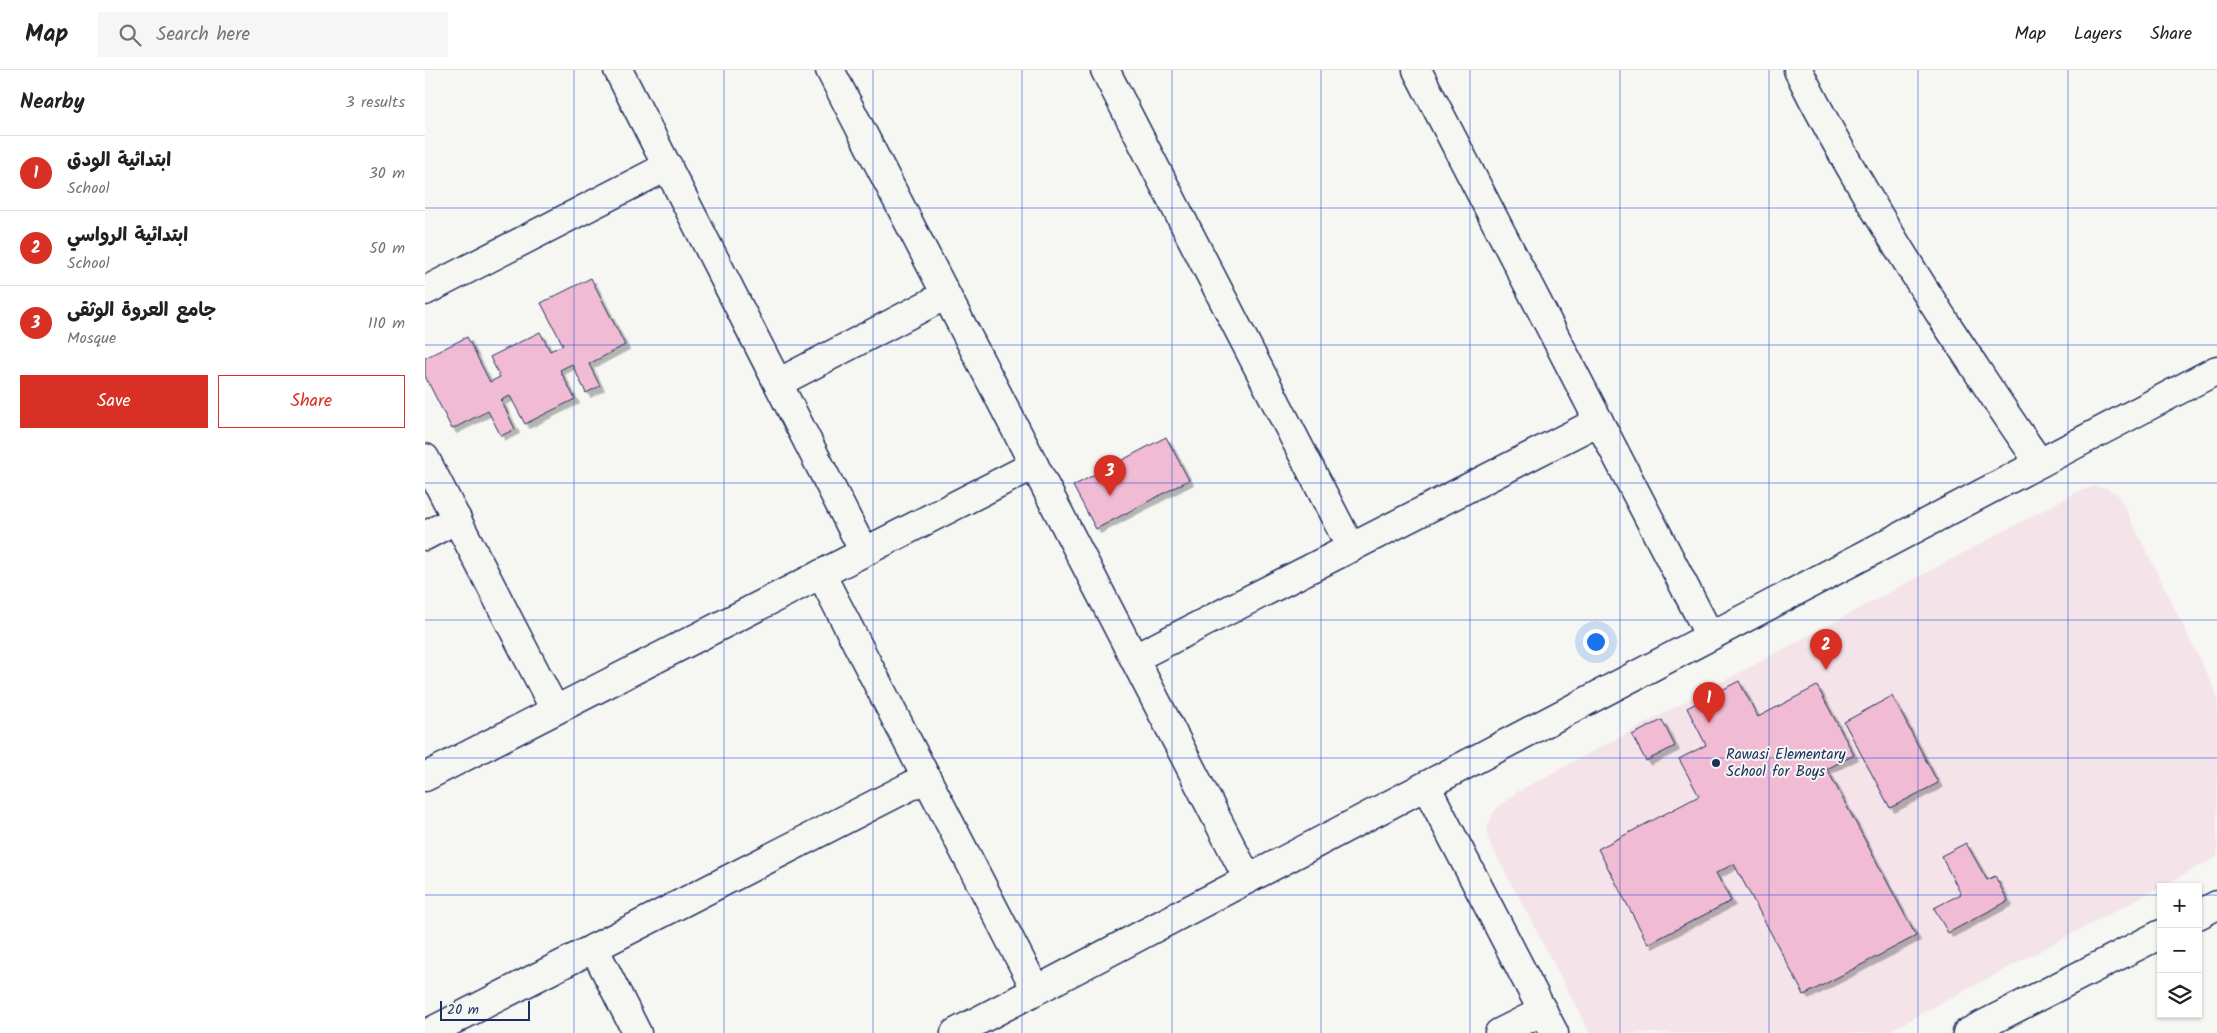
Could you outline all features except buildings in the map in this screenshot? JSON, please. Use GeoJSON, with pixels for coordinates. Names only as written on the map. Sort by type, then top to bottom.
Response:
{"type":"FeatureCollection","features":[{"type":"Feature","properties":{"kind":"street"},"geometry":{"type":"LineString","coordinates":[[618,70],[864,552]]}},
{"type":"Feature","properties":{"kind":"street"},"geometry":{"type":"LineString","coordinates":[[830,70],[1249,879]]}},
{"type":"Feature","properties":{"kind":"street"},"geometry":{"type":"LineString","coordinates":[[1105,70],[1351,548]]}},
{"type":"Feature","properties":{"kind":"street"},"geometry":{"type":"LineString","coordinates":[[1417,70],[1710,636]]}},
{"type":"Feature","properties":{"kind":"street"},"geometry":{"type":"LineString","coordinates":[[1798,70],[1827,129],[1894,242],[2006,416],[2040,463]]}},
{"type":"Feature","properties":{"kind":"street"},"geometry":{"type":"LineString","coordinates":[[425,291],[668,166]]}},
{"type":"Feature","properties":{"kind":"street"},"geometry":{"type":"LineString","coordinates":[[778,383],[946,295]]}},
{"type":"Feature","properties":{"kind":"street"},"geometry":{"type":"LineString","coordinates":[[955,1033],[2217,370]]}},
{"type":"Feature","properties":{"kind":"street"},"geometry":{"type":"LineString","coordinates":[[1135,658],[1599,421]]}},
{"type":"Feature","properties":{"kind":"street"},"geometry":{"type":"LineString","coordinates":[[425,458],[555,710]]}},
{"type":"Feature","properties":{"kind":"street"},"geometry":{"type":"LineString","coordinates":[[425,777],[1034,465]]}},
{"type":"Feature","properties":{"kind":"street"},"geometry":{"type":"LineString","coordinates":[[425,536],[457,520]]}},
{"type":"Feature","properties":{"kind":"street"},"geometry":{"type":"LineString","coordinates":[[821,574],[1036,990]]}},
{"type":"Feature","properties":{"kind":"street"},"geometry":{"type":"LineString","coordinates":[[428,1033],[926,778]]}},
{"type":"Feature","properties":{"kind":"street"},"geometry":{"type":"LineString","coordinates":[[1426,786],[1548,1022],[1499,1033]]}},
{"type":"Feature","properties":{"kind":"street"},"geometry":{"type":"LineString","coordinates":[[2202,913],[2217,905]]}},
{"type":"Feature","properties":{"kind":"street"},"geometry":{"type":"LineString","coordinates":[[1967,1033],[2157,936]]}},
{"type":"Feature","properties":{"kind":"street"},"geometry":{"type":"LineString","coordinates":[[594,948],[637,1033]]}},
{"type":"Feature","properties":{"kind":"shaded area"},"geometry":{"type":"Polygon","coordinates":[[[2095,486],[2106,488],[2117,494],[2217,694],[2217,857],[2168,883],[2157,883],[2157,889],[1885,1033],[1590,1033],[1488,839],[1487,829],[1494,811],[1515,793],[2075,493],[2095,486]]]}},
{"type":"Feature","properties":{"kind":"place","name":"جامع العروة الوثقى"},"geometry":{"type":"Point","coordinates":[1110,496]}},
{"type":"Feature","properties":{"kind":"place","name":"ابتدائية الرواسي"},"geometry":{"type":"Point","coordinates":[1826,670]}},
{"type":"Feature","properties":{"kind":"place","name":"ابتدائية الودق"},"geometry":{"type":"Point","coordinates":[1709,723]}},
{"type":"Feature","properties":{"kind":"place","name":"Rawasi Elementary School for Boys"},"geometry":{"type":"Point","coordinates":[1716,763]}}]}
